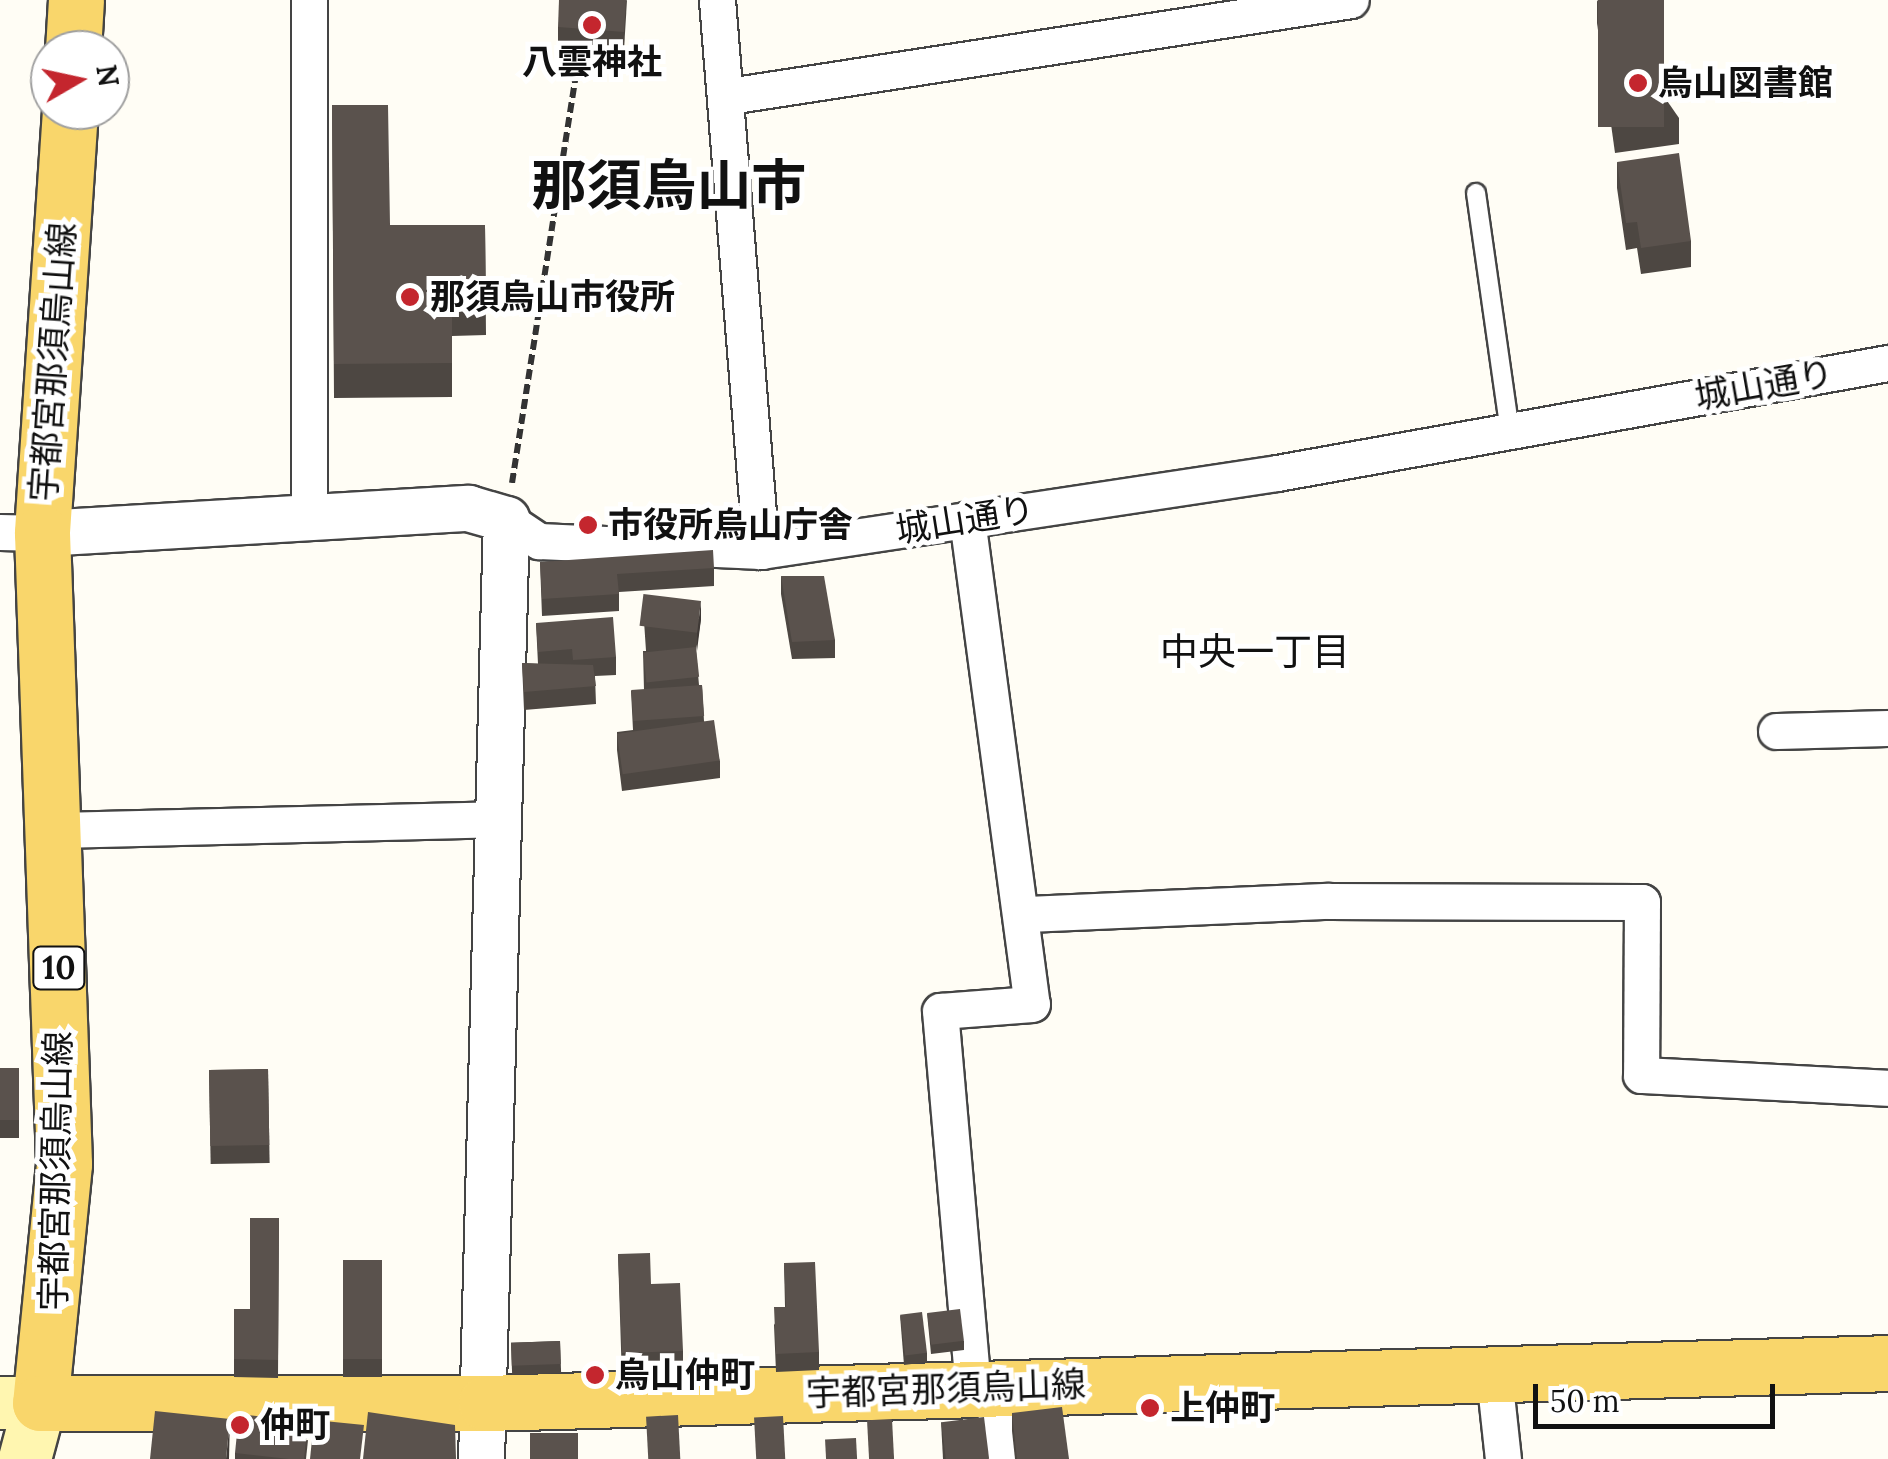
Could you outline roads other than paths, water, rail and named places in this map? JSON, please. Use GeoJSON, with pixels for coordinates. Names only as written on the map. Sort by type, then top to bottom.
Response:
{"type":"FeatureCollection","features":[{"type":"Feature","properties":{"kind":"main road"},"geometry":{"type":"LineString","coordinates":[[74,30],[76,0]]}},
{"type":"Feature","properties":{"kind":"main road","name":"宇都宮那須烏山線"},"geometry":{"type":"LineString","coordinates":[[68,130],[21,533],[55,830],[64,1164],[20,1403],[486,1402],[983,1389],[1493,1368],[1888,1363]]}},
{"type":"Feature","properties":{"kind":"main road"},"geometry":{"type":"LineString","coordinates":[[20,1403],[26,1459]]}},
{"type":"Feature","properties":{"kind":"street"},"geometry":{"type":"LineString","coordinates":[[309,0],[309,519]]}},
{"type":"Feature","properties":{"kind":"street"},"geometry":{"type":"LineString","coordinates":[[717,0],[729,96],[761,552]]}},
{"type":"Feature","properties":{"kind":"street"},"geometry":{"type":"LineString","coordinates":[[729,96],[1351,0]]}},
{"type":"Feature","properties":{"kind":"street","name":"城山通り"},"geometry":{"type":"LineString","coordinates":[[21,533],[468,508],[506,519],[539,541],[761,552],[1510,430],[1888,363]]}},
{"type":"Feature","properties":{"kind":"street"},"geometry":{"type":"LineString","coordinates":[[481,1459],[486,1402],[506,519]]}},
{"type":"Feature","properties":{"kind":"street"},"geometry":{"type":"LineString","coordinates":[[968,519],[1027,914],[1032,1004],[940,1011],[983,1389],[1000,1459]]}},
{"type":"Feature","properties":{"kind":"street"},"geometry":{"type":"LineString","coordinates":[[1776,732],[1888,728]]}},
{"type":"Feature","properties":{"kind":"street"},"geometry":{"type":"LineString","coordinates":[[55,830],[498,819]]}},
{"type":"Feature","properties":{"kind":"street"},"geometry":{"type":"LineString","coordinates":[[1027,914],[1329,901],[1642,902],[1642,1076],[1888,1088]]}},
{"type":"Feature","properties":{"kind":"street"},"geometry":{"type":"LineString","coordinates":[[1493,1368],[1503,1459]]}},
{"type":"Feature","properties":{"kind":"lane"},"geometry":{"type":"LineString","coordinates":[[1476,193],[1510,430]]}},
{"type":"Feature","properties":{"kind":"place","name":"八雲神社"},"geometry":{"type":"Point","coordinates":[592,25]}},
{"type":"Feature","properties":{"kind":"place","name":"烏山図書館"},"geometry":{"type":"Point","coordinates":[1638,83]}},
{"type":"Feature","properties":{"kind":"place","name":"那須烏山市役所"},"geometry":{"type":"Point","coordinates":[410,297]}},
{"type":"Feature","properties":{"kind":"place","name":"市役所烏山庁舎"},"geometry":{"type":"Point","coordinates":[588,525]}},
{"type":"Feature","properties":{"kind":"place","name":"烏山仲町"},"geometry":{"type":"Point","coordinates":[595,1375]}},
{"type":"Feature","properties":{"kind":"place","name":"上仲町"},"geometry":{"type":"Point","coordinates":[1150,1408]}},
{"type":"Feature","properties":{"kind":"place","name":"仲町"},"geometry":{"type":"Point","coordinates":[240,1425]}},
{"type":"Feature","properties":{"kind":"district","name":"那須烏山市"},"geometry":{"type":"Point","coordinates":[669,186]}},
{"type":"Feature","properties":{"kind":"district","name":"中央一丁目"},"geometry":{"type":"Point","coordinates":[1255,652]}}]}
